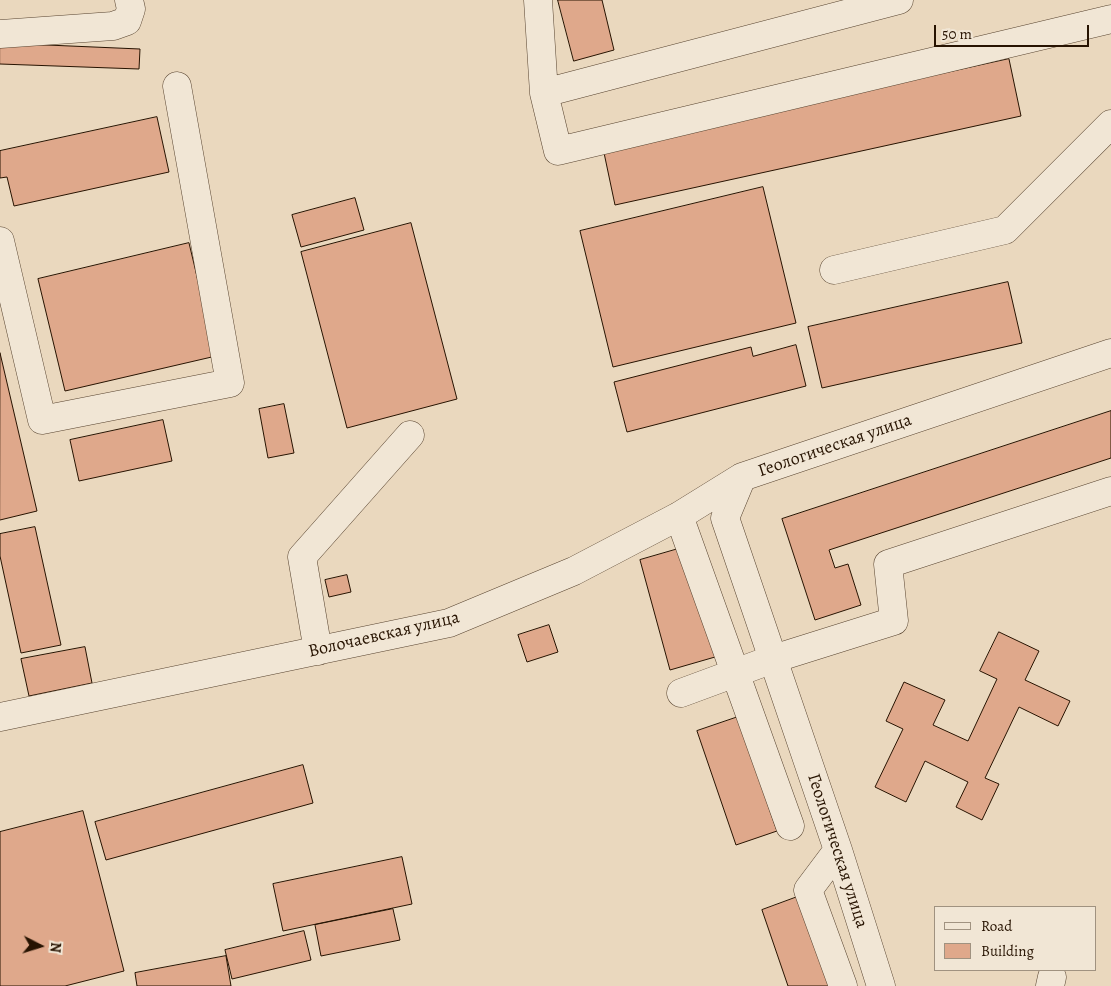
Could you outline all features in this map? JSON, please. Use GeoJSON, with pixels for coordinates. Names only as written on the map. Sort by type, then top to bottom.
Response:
{"type":"FeatureCollection","features":[{"type":"Feature","properties":{"kind":"street"},"geometry":{"type":"LineString","coordinates":[[0,34],[113,26],[127,21],[131,9],[129,0]]}},
{"type":"Feature","properties":{"kind":"street"},"geometry":{"type":"LineString","coordinates":[[538,0],[544,93],[558,151],[1111,19]]}},
{"type":"Feature","properties":{"kind":"street"},"geometry":{"type":"LineString","coordinates":[[544,93],[899,0]]}},
{"type":"Feature","properties":{"kind":"street"},"geometry":{"type":"LineString","coordinates":[[0,240],[42,420],[230,383],[178,86]]}},
{"type":"Feature","properties":{"kind":"street"},"geometry":{"type":"LineString","coordinates":[[834,270],[1005,230],[1111,124]]}},
{"type":"Feature","properties":{"kind":"street","name":"Геологическая улица"},"geometry":{"type":"LineString","coordinates":[[881,986],[838,850],[725,518],[742,477],[1111,353]]}},
{"type":"Feature","properties":{"kind":"street"},"geometry":{"type":"LineString","coordinates":[[318,651],[302,557],[410,435]]}},
{"type":"Feature","properties":{"kind":"street","name":"Волочаевская улица"},"geometry":{"type":"LineString","coordinates":[[0,717],[449,623],[574,572],[679,516],[742,477]]}},
{"type":"Feature","properties":{"kind":"street"},"geometry":{"type":"LineString","coordinates":[[681,693],[774,659],[894,621],[888,564],[1111,491]]}},
{"type":"Feature","properties":{"kind":"street"},"geometry":{"type":"LineString","coordinates":[[679,516],[733,674],[790,826]]}},
{"type":"Feature","properties":{"kind":"street"},"geometry":{"type":"LineString","coordinates":[[838,850],[808,890],[843,986]]}},
{"type":"Feature","properties":{"kind":"building"},"geometry":{"type":"Polygon","coordinates":[[[558,0],[602,0],[614,50],[574,61],[558,0]]]}},
{"type":"Feature","properties":{"kind":"building"},"geometry":{"type":"Polygon","coordinates":[[[0,43],[140,49],[139,69],[0,64],[0,43]]]}},
{"type":"Feature","properties":{"kind":"building"},"geometry":{"type":"Polygon","coordinates":[[[1009,59],[1021,116],[615,205],[603,148],[1009,59]]]}},
{"type":"Feature","properties":{"kind":"building"},"geometry":{"type":"Polygon","coordinates":[[[157,117],[169,172],[14,206],[7,177],[0,178],[0,151],[157,117]]]}},
{"type":"Feature","properties":{"kind":"building"},"geometry":{"type":"Polygon","coordinates":[[[763,187],[796,323],[613,367],[580,231],[763,187]]]}},
{"type":"Feature","properties":{"kind":"building"},"geometry":{"type":"Polygon","coordinates":[[[355,198],[364,230],[301,247],[292,215],[355,198]]]}},
{"type":"Feature","properties":{"kind":"building"},"geometry":{"type":"Polygon","coordinates":[[[411,223],[457,399],[347,428],[301,252],[411,223]]]}},
{"type":"Feature","properties":{"kind":"building"},"geometry":{"type":"Polygon","coordinates":[[[189,243],[216,356],[65,391],[38,279],[189,243]]]}},
{"type":"Feature","properties":{"kind":"building"},"geometry":{"type":"Polygon","coordinates":[[[1008,282],[1022,343],[822,388],[808,327],[1008,282]]]}},
{"type":"Feature","properties":{"kind":"building"},"geometry":{"type":"Polygon","coordinates":[[[796,345],[806,386],[627,432],[614,382],[751,347],[753,356],[796,345]]]}},
{"type":"Feature","properties":{"kind":"building"},"geometry":{"type":"Polygon","coordinates":[[[0,353],[37,511],[0,520],[0,353]]]}},
{"type":"Feature","properties":{"kind":"building"},"geometry":{"type":"Polygon","coordinates":[[[284,404],[294,453],[268,458],[259,409],[284,404]]]}},
{"type":"Feature","properties":{"kind":"building"},"geometry":{"type":"Polygon","coordinates":[[[1111,411],[1111,458],[829,550],[835,568],[848,564],[861,605],[815,620],[782,519],[1111,411]]]}},
{"type":"Feature","properties":{"kind":"building"},"geometry":{"type":"Polygon","coordinates":[[[163,420],[172,461],[79,481],[70,440],[163,420]]]}},
{"type":"Feature","properties":{"kind":"building"},"geometry":{"type":"Polygon","coordinates":[[[35,527],[61,645],[21,653],[0,556],[0,534],[35,527]]]}},
{"type":"Feature","properties":{"kind":"building"},"geometry":{"type":"Polygon","coordinates":[[[685,547],[715,657],[670,670],[640,560],[685,547]]]}},
{"type":"Feature","properties":{"kind":"building"},"geometry":{"type":"Polygon","coordinates":[[[347,575],[351,592],[329,597],[325,580],[347,575]]]}},
{"type":"Feature","properties":{"kind":"building"},"geometry":{"type":"Polygon","coordinates":[[[549,625],[558,652],[527,662],[518,635],[549,625]]]}},
{"type":"Feature","properties":{"kind":"building"},"geometry":{"type":"Polygon","coordinates":[[[999,632],[1039,651],[1025,680],[1070,701],[1058,726],[1019,707],[985,778],[999,784],[982,820],[956,807],[968,782],[925,761],[906,802],[875,787],[903,729],[886,721],[904,682],[945,700],[933,725],[968,741],[997,679],[980,671],[999,632]]]}},
{"type":"Feature","properties":{"kind":"building"},"geometry":{"type":"Polygon","coordinates":[[[85,647],[92,683],[29,696],[21,659],[85,647]]]}},
{"type":"Feature","properties":{"kind":"building"},"geometry":{"type":"Polygon","coordinates":[[[738,717],[777,831],[736,845],[697,731],[738,717]]]}},
{"type":"Feature","properties":{"kind":"building"},"geometry":{"type":"Polygon","coordinates":[[[303,765],[313,803],[106,860],[95,822],[303,765]]]}},
{"type":"Feature","properties":{"kind":"building"},"geometry":{"type":"Polygon","coordinates":[[[83,811],[124,971],[65,986],[0,986],[0,832],[83,811]]]}},
{"type":"Feature","properties":{"kind":"building"},"geometry":{"type":"Polygon","coordinates":[[[402,857],[412,904],[283,931],[273,884],[402,857]]]}},
{"type":"Feature","properties":{"kind":"building"},"geometry":{"type":"Polygon","coordinates":[[[800,896],[832,986],[788,986],[762,910],[800,896]]]}},
{"type":"Feature","properties":{"kind":"building"},"geometry":{"type":"Polygon","coordinates":[[[393,909],[400,940],[321,956],[315,925],[393,909]]]}},
{"type":"Feature","properties":{"kind":"building"},"geometry":{"type":"Polygon","coordinates":[[[304,931],[311,960],[232,979],[225,950],[304,931]]]}},
{"type":"Feature","properties":{"kind":"building"},"geometry":{"type":"Polygon","coordinates":[[[226,956],[231,986],[137,986],[135,973],[226,956]]]}}]}
